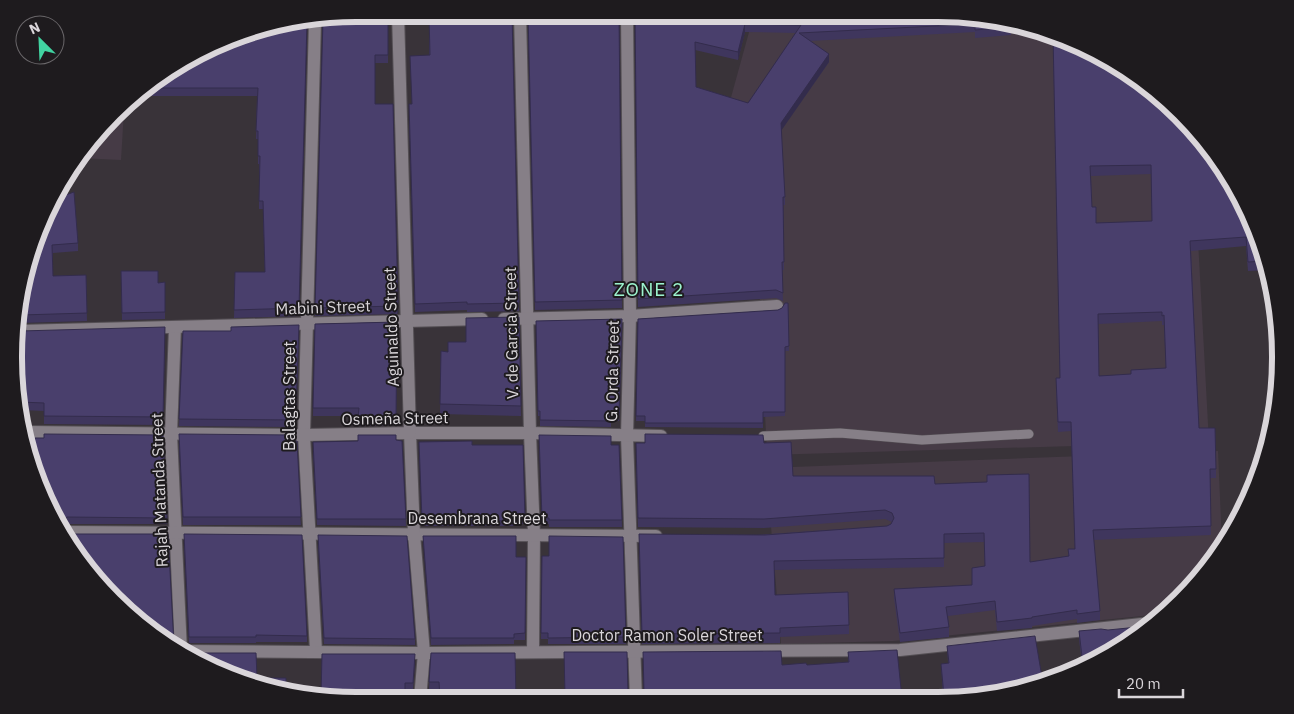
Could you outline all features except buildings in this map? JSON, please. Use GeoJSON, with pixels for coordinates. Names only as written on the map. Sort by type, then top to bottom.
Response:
{"type":"FeatureCollection","features":[{"type":"Feature","properties":{"kind":"street","name":"Aguinaldo Street"},"geometry":{"type":"LineString","coordinates":[[398,22],[414,534],[424,653],[421,692]]}},
{"type":"Feature","properties":{"kind":"street","name":"V. de Garcia Street"},"geometry":{"type":"LineString","coordinates":[[520,22],[534,535],[533,652]]}},
{"type":"Feature","properties":{"kind":"street","name":"G. Orda Street"},"geometry":{"type":"LineString","coordinates":[[627,22],[630,316],[627,436],[636,692]]}},
{"type":"Feature","properties":{"kind":"street","name":"Balagtas Street"},"geometry":{"type":"LineString","coordinates":[[315,25],[304,435],[316,651]]}},
{"type":"Feature","properties":{"kind":"street","name":"Mabini Street"},"geometry":{"type":"LineString","coordinates":[[23,331],[630,316],[777,306]]}},
{"type":"Feature","properties":{"kind":"street","name":"Rajah Matanda Street"},"geometry":{"type":"LineString","coordinates":[[175,327],[171,434],[181,641]]}},
{"type":"Feature","properties":{"kind":"street","name":"Osmeña Street"},"geometry":{"type":"LineString","coordinates":[[31,432],[304,435],[530,433],[676,436]]}},
{"type":"Feature","properties":{"kind":"street","name":"Desembrana Street"},"geometry":{"type":"LineString","coordinates":[[72,532],[668,536]]}},
{"type":"Feature","properties":{"kind":"street","name":"Doctor Ramon Soler Street"},"geometry":{"type":"LineString","coordinates":[[198,651],[424,653],[900,650],[1138,624]]}},
{"type":"Feature","properties":{"kind":"lane"},"geometry":{"type":"LineString","coordinates":[[758,436],[840,433],[922,440],[1029,434]]}},
{"type":"Feature","properties":{"kind":"shaded area"},"geometry":{"type":"Polygon","coordinates":[[[752,22],[937,22],[981,25],[1045,40],[1085,57],[1123,79],[1174,120],[1193,142],[1209,442],[767,455],[760,310],[755,110],[730,101],[752,22]]]}},
{"type":"Feature","properties":{"kind":"shaded area"},"geometry":{"type":"Polygon","coordinates":[[[124,117],[121,160],[88,158],[124,117]]]}},
{"type":"Feature","properties":{"kind":"shaded area"},"geometry":{"type":"Polygon","coordinates":[[[1218,451],[1222,533],[1202,561],[1174,594],[1149,615],[893,641],[781,644],[766,468],[1218,451]]]}},
{"type":"Feature","properties":{"kind":"district","name":"ZONE 2"},"geometry":{"type":"Point","coordinates":[649,289]}}]}
